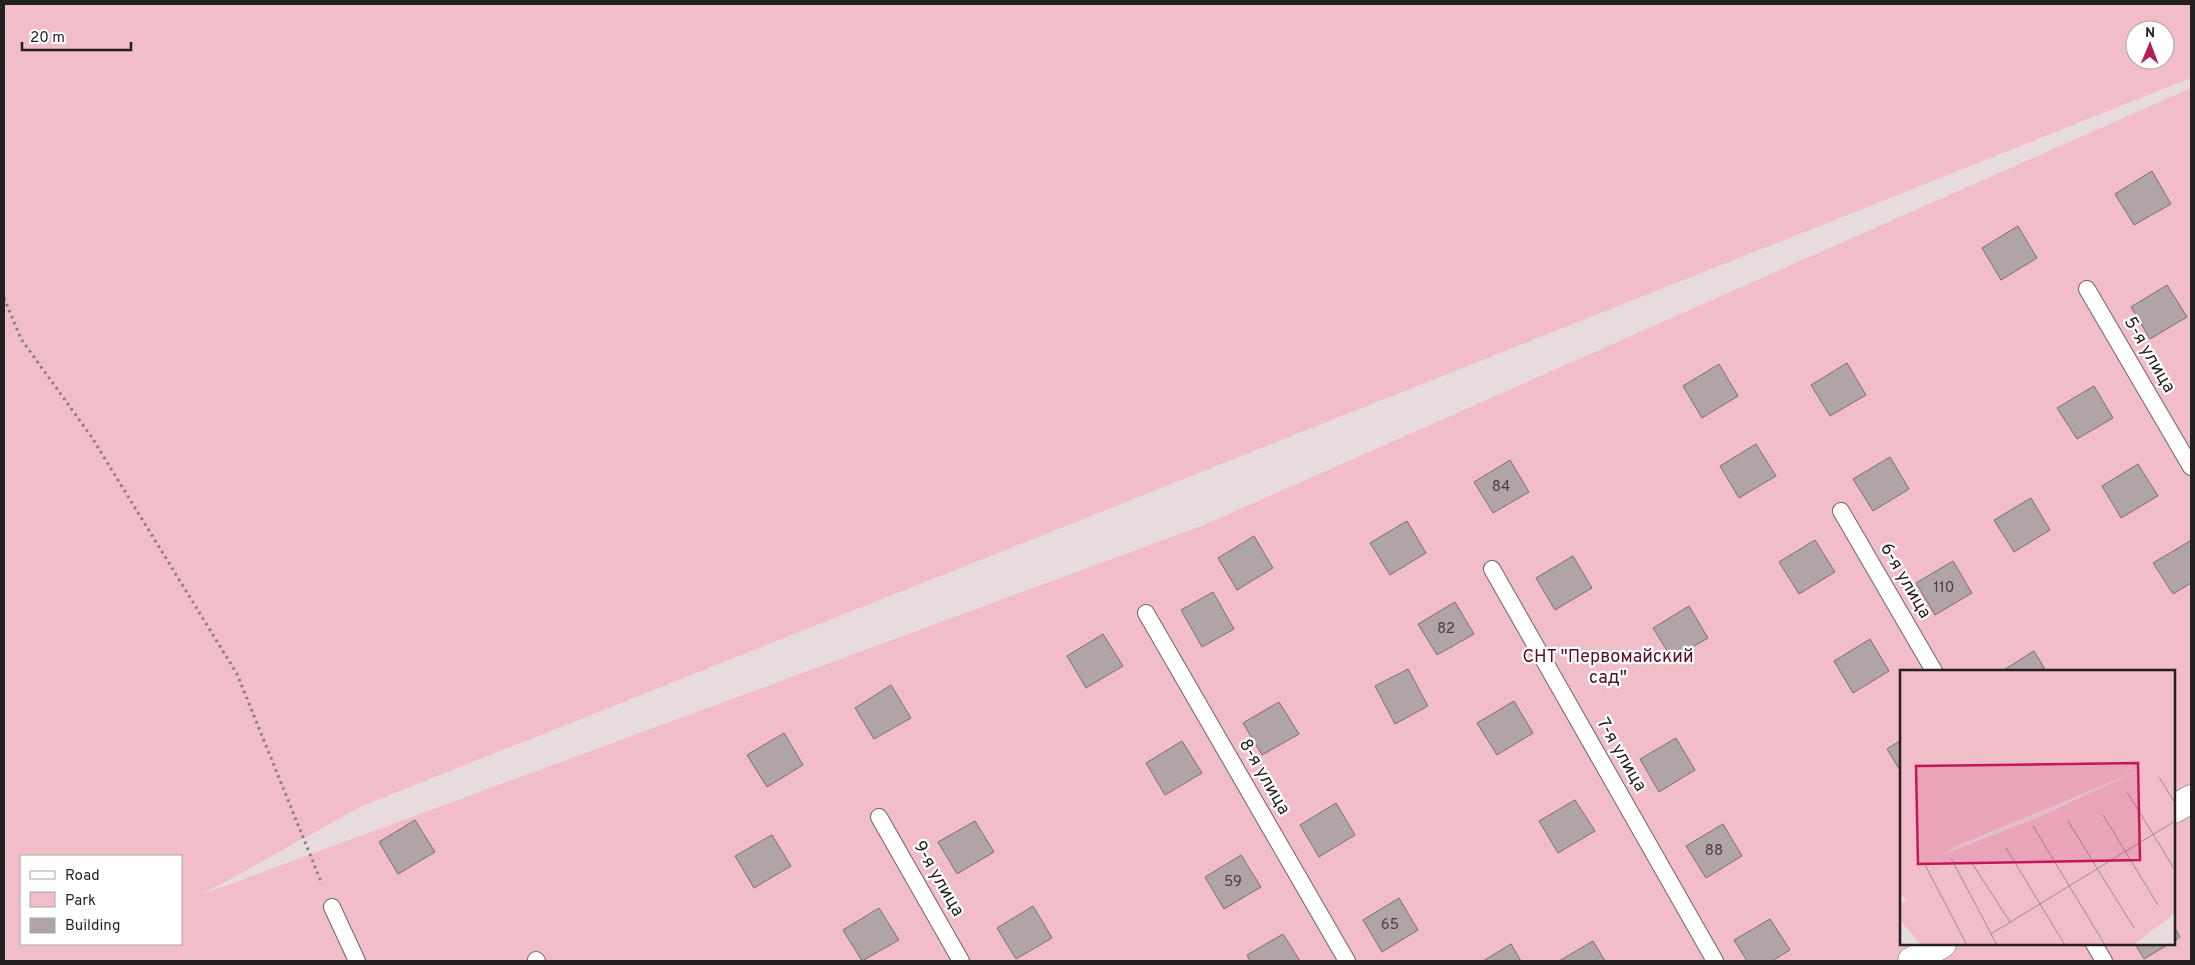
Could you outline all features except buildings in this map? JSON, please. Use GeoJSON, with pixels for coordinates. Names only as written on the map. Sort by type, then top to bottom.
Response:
{"type":"FeatureCollection","features":[{"type":"Feature","properties":{"kind":"street"},"geometry":{"type":"LineString","coordinates":[[2175,808],[2191,799]]}},
{"type":"Feature","properties":{"kind":"street"},"geometry":{"type":"LineString","coordinates":[[1912,961],[1940,945]]}},
{"type":"Feature","properties":{"kind":"lane","name":"5-я улица"},"geometry":{"type":"LineString","coordinates":[[2087,289],[2191,467]]}},
{"type":"Feature","properties":{"kind":"lane","name":"6-я улица"},"geometry":{"type":"LineString","coordinates":[[1841,511],[1933,670]]}},
{"type":"Feature","properties":{"kind":"lane","name":"7-я улица"},"geometry":{"type":"LineString","coordinates":[[1492,569],[1715,961]]}},
{"type":"Feature","properties":{"kind":"lane","name":"8-я улица"},"geometry":{"type":"LineString","coordinates":[[1146,613],[1347,961]]}},
{"type":"Feature","properties":{"kind":"lane","name":"9-я улица"},"geometry":{"type":"LineString","coordinates":[[879,817],[961,961]]}},
{"type":"Feature","properties":{"kind":"lane"},"geometry":{"type":"LineString","coordinates":[[332,907],[357,961]]}},
{"type":"Feature","properties":{"kind":"lane"},"geometry":{"type":"LineString","coordinates":[[2095,945],[2104,961]]}},
{"type":"Feature","properties":{"kind":"path"},"geometry":{"type":"LineString","coordinates":[[4,298],[21,339],[91,436],[237,674],[332,907]]}},
{"type":"Feature","properties":{"kind":"green space","name":"СНТ \"Первомайский сад\""},"geometry":{"type":"Polygon","coordinates":[[[4,4],[2191,4],[2191,78],[362,806],[203,894],[1204,525],[2191,88],[2191,961],[4,961],[4,4]]]}}]}
